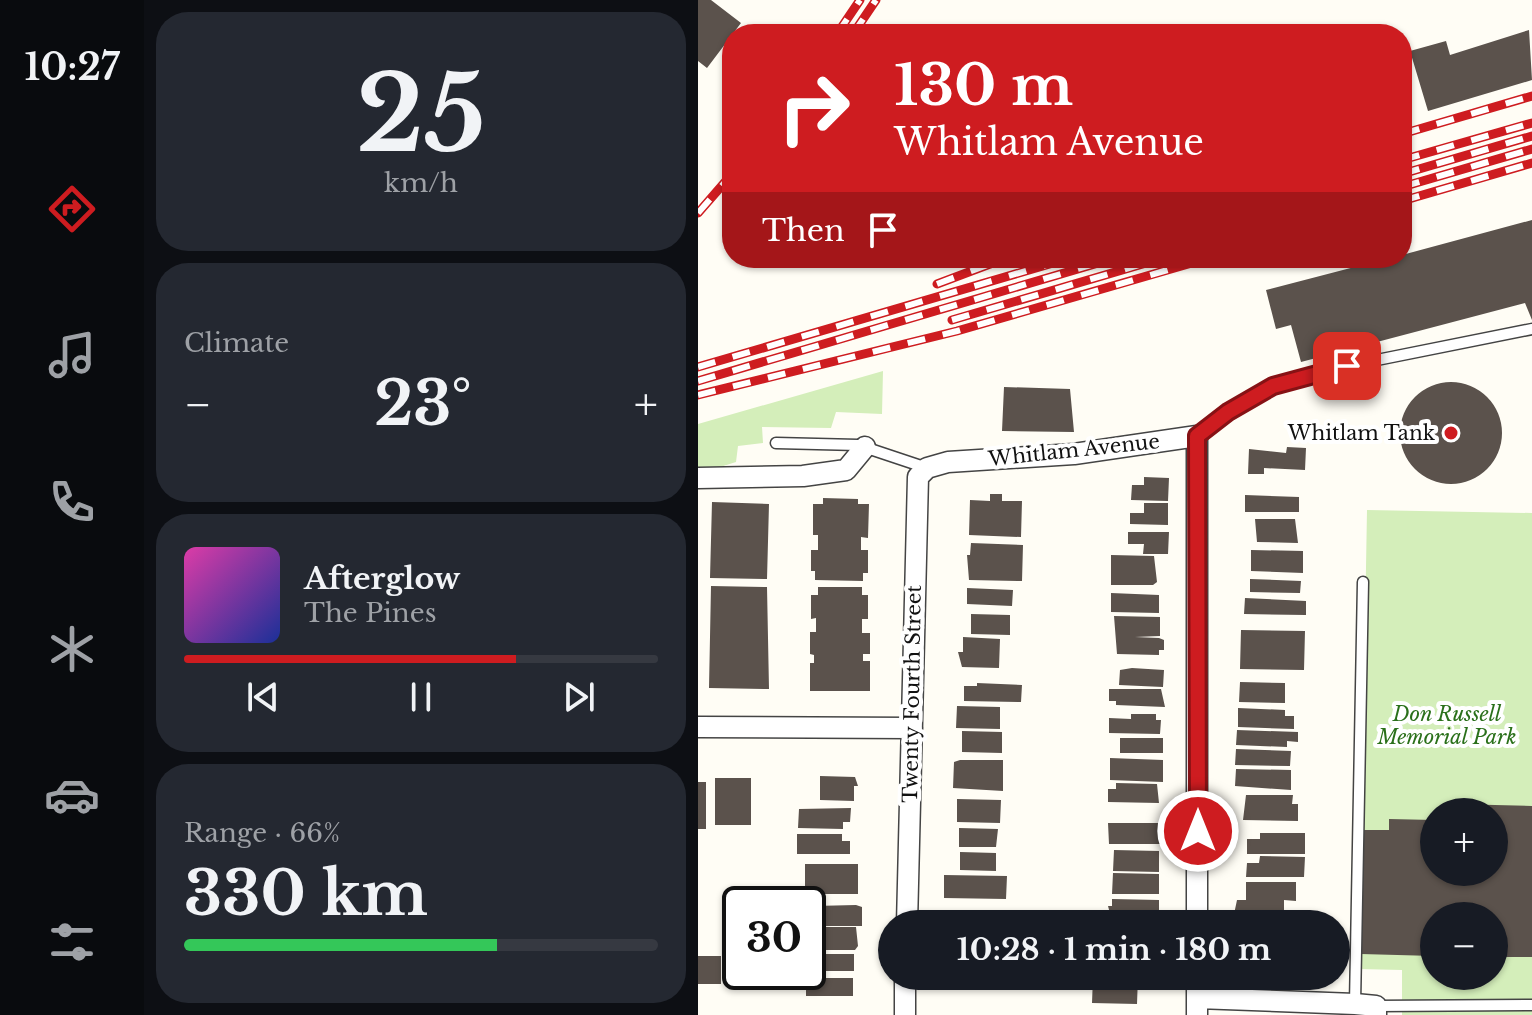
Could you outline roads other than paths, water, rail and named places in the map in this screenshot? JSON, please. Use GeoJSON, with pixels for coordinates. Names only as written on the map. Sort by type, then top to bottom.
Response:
{"type":"FeatureCollection","features":[{"type":"Feature","properties":{"kind":"street","name":"Whitlam Avenue"},"geometry":{"type":"LineString","coordinates":[[927,468],[948,462],[1074,454],[1197,436]]}},
{"type":"Feature","properties":{"kind":"street"},"geometry":{"type":"LineString","coordinates":[[1197,436],[1197,910]]}},
{"type":"Feature","properties":{"kind":"street"},"geometry":{"type":"LineString","coordinates":[[698,478],[803,476],[846,470],[865,447]]}},
{"type":"Feature","properties":{"kind":"street","name":"Twenty Fourth Street"},"geometry":{"type":"LineString","coordinates":[[907,910],[916,492],[918,477],[927,468]]}},
{"type":"Feature","properties":{"kind":"street"},"geometry":{"type":"LineString","coordinates":[[698,727],[912,728]]}},
{"type":"Feature","properties":{"kind":"street"},"geometry":{"type":"LineString","coordinates":[[905,990],[905,1015]]}},
{"type":"Feature","properties":{"kind":"street"},"geometry":{"type":"LineString","coordinates":[[1197,1006],[1355,1004],[1376,1011]]}},
{"type":"Feature","properties":{"kind":"lane","name":"Whitlam Avenue"},"geometry":{"type":"LineString","coordinates":[[1197,436],[1228,412],[1273,386],[1347,366],[1532,329]]}},
{"type":"Feature","properties":{"kind":"lane"},"geometry":{"type":"LineString","coordinates":[[776,443],[865,447],[927,468]]}},
{"type":"Feature","properties":{"kind":"lane"},"geometry":{"type":"LineString","coordinates":[[1355,1004],[1363,582]]}},
{"type":"Feature","properties":{"kind":"lane"},"geometry":{"type":"LineString","coordinates":[[1376,1011],[1532,1005]]}},
{"type":"Feature","properties":{"kind":"railway"},"geometry":{"type":"LineString","coordinates":[[844,24],[860,0]]}},
{"type":"Feature","properties":{"kind":"railway"},"geometry":{"type":"LineString","coordinates":[[860,24],[876,0]]}},
{"type":"Feature","properties":{"kind":"railway"},"geometry":{"type":"LineString","coordinates":[[1412,131],[1532,96]]}},
{"type":"Feature","properties":{"kind":"railway"},"geometry":{"type":"LineString","coordinates":[[1412,157],[1532,123]]}},
{"type":"Feature","properties":{"kind":"railway"},"geometry":{"type":"LineString","coordinates":[[1412,171],[1532,136]]}},
{"type":"Feature","properties":{"kind":"railway"},"geometry":{"type":"LineString","coordinates":[[1412,184],[1532,149]]}},
{"type":"Feature","properties":{"kind":"railway"},"geometry":{"type":"LineString","coordinates":[[1412,198],[1532,163]]}},
{"type":"Feature","properties":{"kind":"railway"},"geometry":{"type":"LineString","coordinates":[[698,213],[722,185]]}},
{"type":"Feature","properties":{"kind":"railway"},"geometry":{"type":"LineString","coordinates":[[937,284],[979,268]]}},
{"type":"Feature","properties":{"kind":"railway"},"geometry":{"type":"LineString","coordinates":[[698,367],[1036,268]]}},
{"type":"Feature","properties":{"kind":"railway"},"geometry":{"type":"LineString","coordinates":[[698,381],[1081,268]]}},
{"type":"Feature","properties":{"kind":"railway"},"geometry":{"type":"LineString","coordinates":[[952,320],[1129,268]]}},
{"type":"Feature","properties":{"kind":"railway"},"geometry":{"type":"LineString","coordinates":[[698,395],[957,331],[1174,268]]}},
{"type":"Feature","properties":{"kind":"place","name":"Whitlam Tank"},"geometry":{"type":"Point","coordinates":[1451,433]}},
{"type":"Feature","properties":{"kind":"park label","name":"Don Russell Memorial Park"},"geometry":{"type":"Point","coordinates":[1447,726]}}]}
